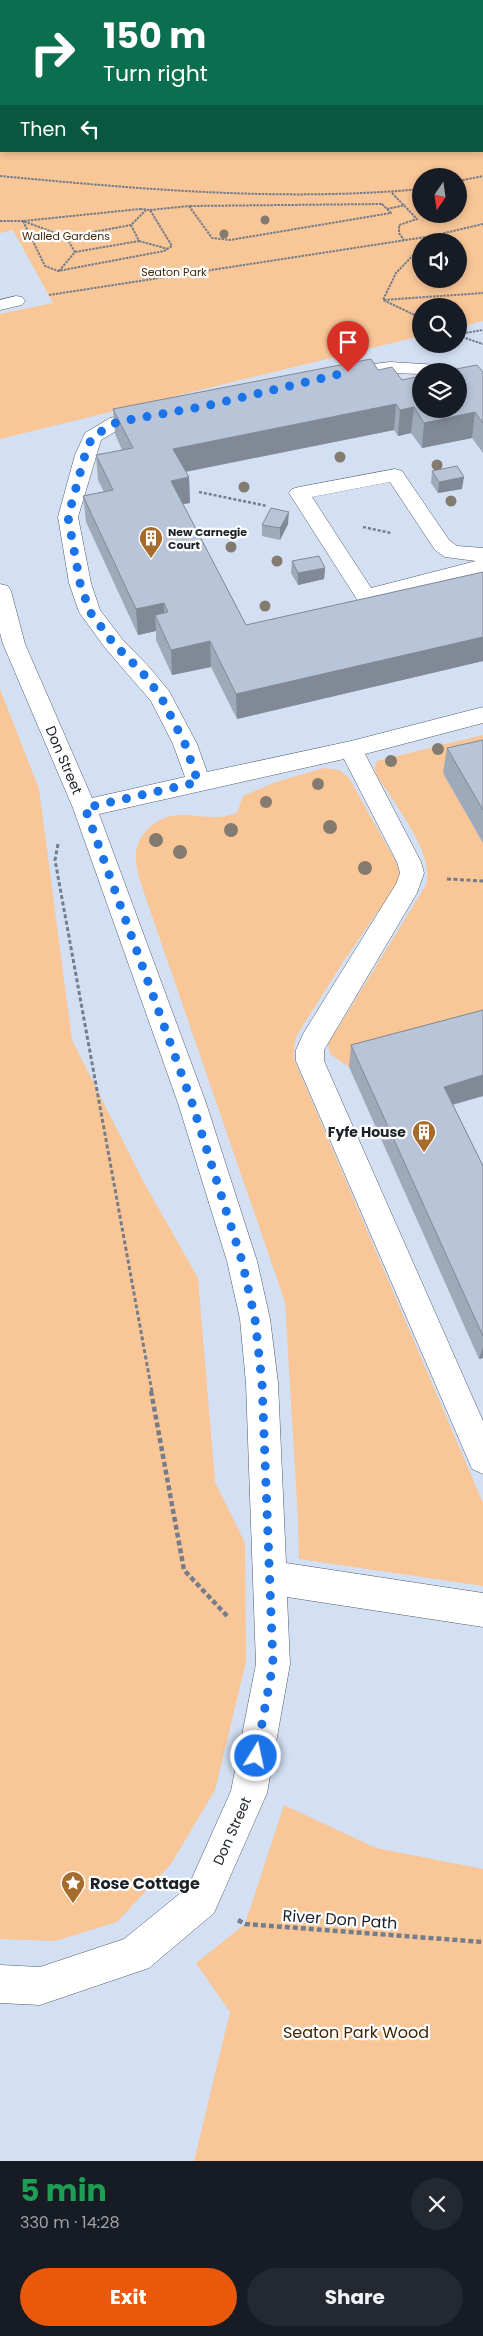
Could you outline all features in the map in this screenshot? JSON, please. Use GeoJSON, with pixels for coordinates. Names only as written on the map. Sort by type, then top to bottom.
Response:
{"type":"FeatureCollection","features":[{"type":"Feature","properties":{"kind":"street"},"geometry":{"type":"LineString","coordinates":[[320,379],[367,369],[412,366]]}},
{"type":"Feature","properties":{"kind":"street"},"geometry":{"type":"LineString","coordinates":[[171,412],[117,422],[92,437],[85,455],[68,517],[80,583],[90,612],[114,644],[142,672],[161,697],[185,744],[198,782]]}},
{"type":"Feature","properties":{"kind":"street"},"geometry":{"type":"LineString","coordinates":[[483,555],[452,552],[442,545],[395,475],[298,493],[366,596],[483,566]]}},
{"type":"Feature","properties":{"kind":"street","name":"Don Street"},"geometry":{"type":"LineString","coordinates":[[0,591],[14,644],[85,808],[192,1103],[242,1261],[255,1319],[262,1383],[268,1577],[273,1664],[249,1793],[201,1900],[135,1954],[40,1986],[0,1984]]}},
{"type":"Feature","properties":{"kind":"street"},"geometry":{"type":"LineString","coordinates":[[85,808],[350,749],[483,715]]}},
{"type":"Feature","properties":{"kind":"street"},"geometry":{"type":"LineString","coordinates":[[350,749],[409,862],[412,874],[408,886],[313,1042],[310,1050],[310,1061],[483,1458]]}},
{"type":"Feature","properties":{"kind":"street"},"geometry":{"type":"LineString","coordinates":[[268,1577],[483,1610]]}},
{"type":"Feature","properties":{"kind":"path"},"geometry":{"type":"LineString","coordinates":[[0,176],[86,185],[220,193],[391,192],[412,190]]}},
{"type":"Feature","properties":{"kind":"path"},"geometry":{"type":"LineString","coordinates":[[468,179],[483,176]]}},
{"type":"Feature","properties":{"kind":"path"},"geometry":{"type":"LineString","coordinates":[[391,192],[417,219],[399,225],[400,233],[404,240]]}},
{"type":"Feature","properties":{"kind":"path"},"geometry":{"type":"LineString","coordinates":[[0,221],[23,221],[189,206],[382,204],[391,213],[219,240],[212,238],[189,206]]}},
{"type":"Feature","properties":{"kind":"path"},"geometry":{"type":"LineString","coordinates":[[387,209],[405,206]]}},
{"type":"Feature","properties":{"kind":"path"},"geometry":{"type":"LineString","coordinates":[[23,221],[66,236],[131,225],[148,210]]}},
{"type":"Feature","properties":{"kind":"path"},"geometry":{"type":"LineString","coordinates":[[23,221],[45,266],[58,271],[168,249],[172,246],[148,210]]}},
{"type":"Feature","properties":{"kind":"path"},"geometry":{"type":"LineString","coordinates":[[445,233],[483,224]]}},
{"type":"Feature","properties":{"kind":"path"},"geometry":{"type":"LineString","coordinates":[[131,225],[139,241]]}},
{"type":"Feature","properties":{"kind":"path"},"geometry":{"type":"LineString","coordinates":[[66,236],[74,252]]}},
{"type":"Feature","properties":{"kind":"path"},"geometry":{"type":"LineString","coordinates":[[8,303],[412,239]]}},
{"type":"Feature","properties":{"kind":"path"},"geometry":{"type":"LineString","coordinates":[[58,271],[74,252],[139,241],[168,249]]}},
{"type":"Feature","properties":{"kind":"path"},"geometry":{"type":"LineString","coordinates":[[384,300],[396,273],[412,256]]}},
{"type":"Feature","properties":{"kind":"path"},"geometry":{"type":"LineString","coordinates":[[384,300],[476,295],[483,293]]}},
{"type":"Feature","properties":{"kind":"path"},"geometry":{"type":"LineString","coordinates":[[384,300],[412,314]]}},
{"type":"Feature","properties":{"kind":"path"},"geometry":{"type":"LineString","coordinates":[[467,333],[483,330]]}},
{"type":"Feature","properties":{"kind":"path"},"geometry":{"type":"LineString","coordinates":[[467,338],[483,344]]}},
{"type":"Feature","properties":{"kind":"path"},"geometry":{"type":"LineString","coordinates":[[85,808],[62,826],[55,860],[184,1570],[273,1664]]}},
{"type":"Feature","properties":{"kind":"path","name":"River Don Path"},"geometry":{"type":"LineString","coordinates":[[201,1900],[244,1924],[483,1942]]}},
{"type":"Feature","properties":{"kind":"green space","name":"Seaton Park"},"geometry":{"type":"Polygon","coordinates":[[[0,152],[483,152],[483,321],[467,325],[467,298],[412,298],[412,338],[0,439],[0,314],[53,303],[13,230],[0,233],[0,152]]]}},
{"type":"Feature","properties":{"kind":"green space"},"geometry":{"type":"Polygon","coordinates":[[[0,689],[39,789],[72,1040],[143,1181],[198,1278],[215,1482],[245,1543],[246,1662],[215,1790],[171,1864],[117,1922],[55,1941],[0,1939],[0,689]]]}},
{"type":"Feature","properties":{"kind":"green space"},"geometry":{"type":"Polygon","coordinates":[[[483,735],[483,763],[443,773],[483,843],[483,1031],[349,1067],[330,1054],[328,1044],[426,885],[426,862],[416,837],[376,774],[377,761],[483,735]]]}},
{"type":"Feature","properties":{"kind":"green space"},"geometry":{"type":"Polygon","coordinates":[[[324,768],[339,770],[349,778],[396,862],[400,875],[397,884],[343,962],[297,1035],[294,1046],[294,1059],[483,1503],[483,1586],[299,1559],[285,1302],[142,888],[137,868],[136,853],[138,844],[142,836],[155,823],[172,816],[222,817],[237,813],[243,796],[276,782],[324,768]]]}},
{"type":"Feature","properties":{"kind":"green space","name":"Seaton Park Wood"},"geometry":{"type":"Polygon","coordinates":[[[284,1805],[376,1848],[483,1869],[483,2161],[194,2161],[230,2012],[196,1963],[245,1924],[284,1805]]]}},
{"type":"Feature","properties":{"kind":"building","name":"New Carnegie Court"},"geometry":{"type":"Polygon","coordinates":[[[371,359],[378,370],[392,367],[402,380],[412,378],[412,407],[400,410],[396,404],[173,449],[189,477],[171,481],[246,625],[483,572],[483,637],[236,694],[210,641],[171,650],[155,615],[168,612],[164,603],[136,609],[83,496],[113,490],[96,455],[133,448],[113,409],[371,359]]]}},
{"type":"Feature","properties":{"kind":"building","name":"New Carnegie Court"},"geometry":{"type":"Polygon","coordinates":[[[477,365],[483,372],[483,423],[475,412],[467,414],[467,367],[477,365]]]}},
{"type":"Feature","properties":{"kind":"building","name":"New Carnegie Court"},"geometry":{"type":"Polygon","coordinates":[[[421,418],[447,418],[424,423],[421,418]]]}},
{"type":"Feature","properties":{"kind":"building"},"geometry":{"type":"Polygon","coordinates":[[[457,466],[464,477],[439,482],[432,471],[457,466]]]}},
{"type":"Feature","properties":{"kind":"building"},"geometry":{"type":"Polygon","coordinates":[[[271,508],[289,512],[280,528],[262,525],[271,508]]]}},
{"type":"Feature","properties":{"kind":"building"},"geometry":{"type":"Polygon","coordinates":[[[319,556],[325,568],[298,573],[292,561],[319,556]]]}},
{"type":"Feature","properties":{"kind":"building"},"geometry":{"type":"Polygon","coordinates":[[[483,740],[483,810],[447,748],[483,740]]]}},
{"type":"Feature","properties":{"kind":"building","name":"Fyfe House"},"geometry":{"type":"Polygon","coordinates":[[[483,1010],[483,1075],[444,1087],[483,1166],[483,1336],[351,1045],[483,1010]]]}},
{"type":"Feature","properties":{"kind":"place","name":"New Carnegie Court"},"geometry":{"type":"Point","coordinates":[151,559]}},
{"type":"Feature","properties":{"kind":"place","name":"Fyfe House"},"geometry":{"type":"Point","coordinates":[424,1153]}},
{"type":"Feature","properties":{"kind":"place","name":"Rose Cottage"},"geometry":{"type":"Point","coordinates":[73,1904]}},
{"type":"Feature","properties":{"kind":"route"},"geometry":{"type":"LineString","coordinates":[[256,1756],[273,1664],[268,1577],[262,1383],[255,1319],[242,1261],[192,1103],[85,808],[198,782],[185,744],[161,697],[142,672],[114,644],[90,612],[80,583],[68,517],[80,479],[85,455],[92,437],[117,422],[206,406],[348,372]]}},
{"type":"Feature","properties":{"kind":"park label","name":"Walled Gardens"},"geometry":{"type":"Point","coordinates":[66,236]}}]}
